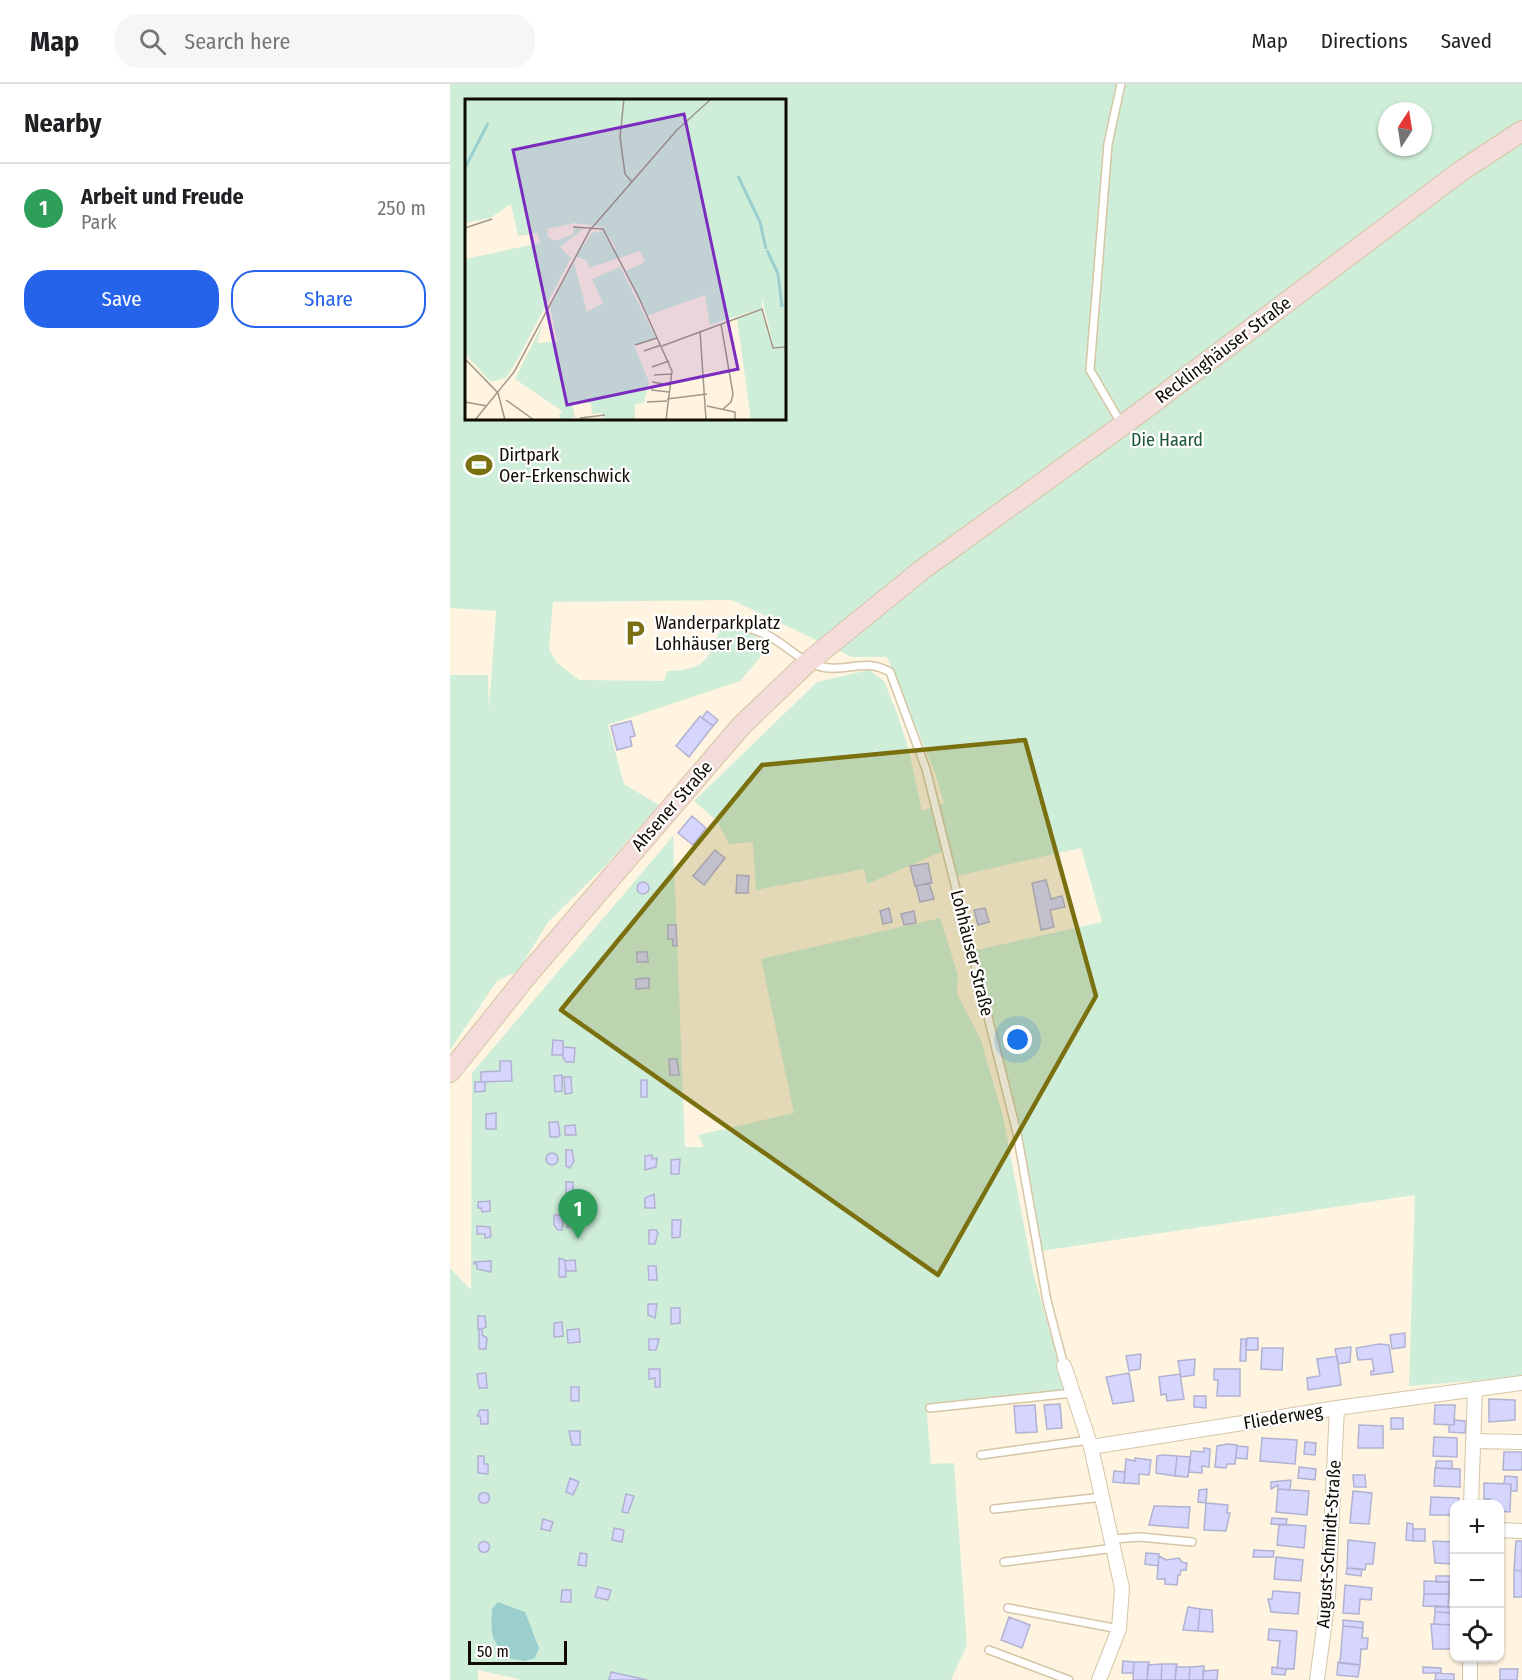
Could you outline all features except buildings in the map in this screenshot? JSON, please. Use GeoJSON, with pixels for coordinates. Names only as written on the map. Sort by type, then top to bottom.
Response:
{"type":"FeatureCollection","features":[{"type":"Feature","properties":{"kind":"main road","name":"Recklinghäuser Straße"},"geometry":{"type":"LineString","coordinates":[[923,569],[1122,426],[1461,171],[1522,131]]}},
{"type":"Feature","properties":{"kind":"main road","name":"Ahsener Straße"},"geometry":{"type":"LineString","coordinates":[[450,1072],[529,973],[742,725],[807,663],[923,569]]}},
{"type":"Feature","properties":{"kind":"street","name":"Lohhäuser Straße"},"geometry":{"type":"LineString","coordinates":[[1064,1366],[1090,1443],[1122,1588],[1119,1629],[1099,1680]]}},
{"type":"Feature","properties":{"kind":"street","name":"Fliederweg"},"geometry":{"type":"LineString","coordinates":[[1090,1443],[1522,1383]]}},
{"type":"Feature","properties":{"kind":"street"},"geometry":{"type":"LineString","coordinates":[[1471,1500],[1475,1389]]}},
{"type":"Feature","properties":{"kind":"street","name":"August-Schmidt-Straße"},"geometry":{"type":"LineString","coordinates":[[1317,1680],[1328,1597],[1337,1408]]}},
{"type":"Feature","properties":{"kind":"street"},"geometry":{"type":"LineString","coordinates":[[1473,1441],[1522,1442]]}},
{"type":"Feature","properties":{"kind":"street"},"geometry":{"type":"LineString","coordinates":[[1504,1530],[1522,1531]]}},
{"type":"Feature","properties":{"kind":"street"},"geometry":{"type":"LineString","coordinates":[[1470,1662],[1470,1680]]}},
{"type":"Feature","properties":{"kind":"lane"},"geometry":{"type":"LineString","coordinates":[[1122,84],[1108,144],[1090,370],[1122,426]]}},
{"type":"Feature","properties":{"kind":"lane"},"geometry":{"type":"LineString","coordinates":[[714,623],[727,622],[768,635],[807,663]]}},
{"type":"Feature","properties":{"kind":"lane","name":"Lohhäuser Straße"},"geometry":{"type":"LineString","coordinates":[[807,663],[826,668],[877,665],[890,672],[926,769],[1017,1133],[1047,1302],[1064,1366]]}},
{"type":"Feature","properties":{"kind":"lane"},"geometry":{"type":"LineString","coordinates":[[930,1408],[1073,1393]]}},
{"type":"Feature","properties":{"kind":"lane"},"geometry":{"type":"LineString","coordinates":[[981,1455],[1090,1443]]}},
{"type":"Feature","properties":{"kind":"lane"},"geometry":{"type":"LineString","coordinates":[[994,1509],[1102,1497]]}},
{"type":"Feature","properties":{"kind":"lane"},"geometry":{"type":"LineString","coordinates":[[1004,1562],[1114,1544],[1140,1537],[1192,1542]]}},
{"type":"Feature","properties":{"kind":"lane"},"geometry":{"type":"LineString","coordinates":[[1008,1608],[1119,1629]]}},
{"type":"Feature","properties":{"kind":"lane"},"geometry":{"type":"LineString","coordinates":[[989,1650],[1069,1680]]}},
{"type":"Feature","properties":{"kind":"highlighted area"},"geometry":{"type":"Polygon","coordinates":[[[1025,740],[1096,996],[938,1275],[561,1010],[762,765],[1025,740]]]}},
{"type":"Feature","properties":{"kind":"green space","name":"Die Haard"},"geometry":{"type":"Polygon","coordinates":[[[450,84],[1522,84],[1522,1377],[1409,1386],[1415,1195],[1041,1251],[1020,1130],[976,950],[1102,922],[1081,848],[957,876],[948,849],[867,884],[864,869],[756,890],[753,842],[729,844],[717,821],[694,801],[817,682],[869,670],[884,681],[908,747],[922,811],[944,803],[935,773],[887,657],[852,657],[732,600],[553,602],[549,649],[557,663],[579,680],[664,681],[667,671],[692,668],[707,658],[724,618],[770,646],[740,681],[608,725],[624,784],[659,805],[605,866],[548,922],[518,971],[497,981],[450,1050],[450,675],[488,675],[489,709],[496,611],[450,608],[450,84]]]}},
{"type":"Feature","properties":{"kind":"green space"},"geometry":{"type":"Polygon","coordinates":[[[673,836],[685,1147],[704,1147],[698,1135],[794,1113],[761,959],[940,918],[958,975],[957,994],[981,1040],[1003,1117],[1033,1272],[1066,1390],[926,1404],[931,1464],[954,1463],[967,1645],[951,1680],[522,1680],[478,1670],[478,1680],[450,1680],[450,1268],[471,1290],[472,1073],[673,836]]]}},
{"type":"Feature","properties":{"kind":"water"},"geometry":{"type":"Polygon","coordinates":[[[498,1602],[525,1612],[539,1648],[535,1658],[525,1661],[506,1658],[501,1651],[494,1640],[492,1630],[492,1609],[498,1602]]]}},
{"type":"Feature","properties":{"kind":"place","name":"Dirtpark Oer-Erkenschwick"},"geometry":{"type":"Point","coordinates":[479,465]}},
{"type":"Feature","properties":{"kind":"place","name":"Wanderparkplatz Lohhäuser Berg"},"geometry":{"type":"Point","coordinates":[635,633]}},
{"type":"Feature","properties":{"kind":"place","name":"Arbeit und Freude"},"geometry":{"type":"Point","coordinates":[578,1239]}}]}
